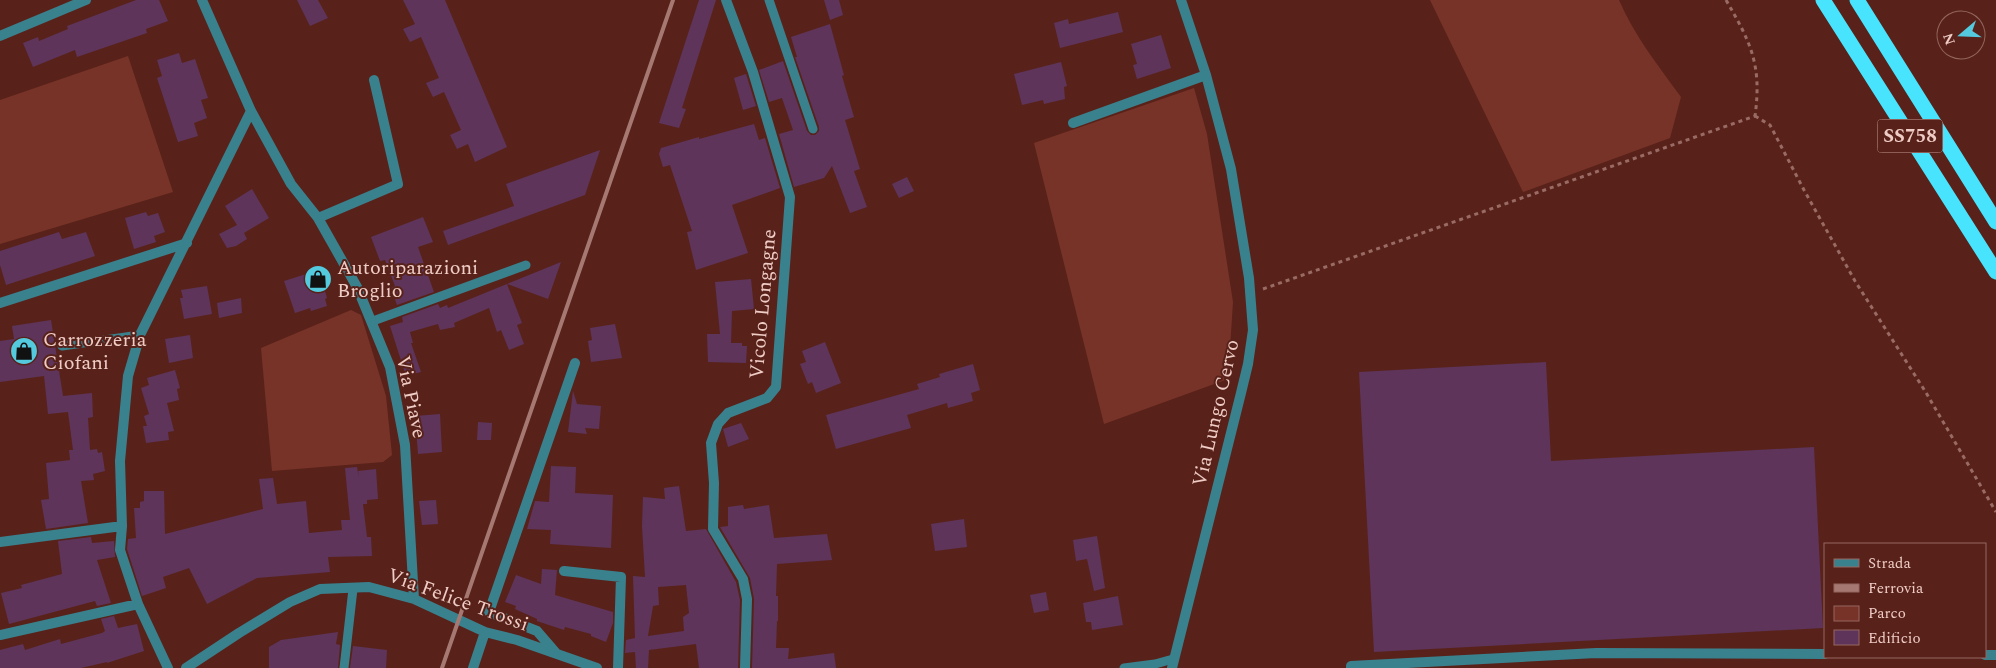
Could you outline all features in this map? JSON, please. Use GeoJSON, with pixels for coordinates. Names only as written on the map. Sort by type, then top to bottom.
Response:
{"type":"FeatureCollection","features":[{"type":"Feature","properties":{"kind":"highway","name":"SS758"},"geometry":{"type":"LineString","coordinates":[[1823,0],[1996,272]]}},
{"type":"Feature","properties":{"kind":"highway","name":"SS758"},"geometry":{"type":"LineString","coordinates":[[1857,0],[1996,222]]}},
{"type":"Feature","properties":{"kind":"street"},"geometry":{"type":"LineString","coordinates":[[0,36],[86,0]]}},
{"type":"Feature","properties":{"kind":"street","name":"Via Piave"},"geometry":{"type":"LineString","coordinates":[[202,0],[251,111],[291,184],[318,218],[358,287],[390,367],[404,445],[414,599]]}},
{"type":"Feature","properties":{"kind":"street","name":"Vicolo Longagne"},"geometry":{"type":"LineString","coordinates":[[726,0],[753,72],[790,197],[776,387],[767,398],[728,413],[718,424],[712,443],[713,529],[743,579],[747,599],[746,668]]}},
{"type":"Feature","properties":{"kind":"street","name":"Via Lungo Cervo"},"geometry":{"type":"LineString","coordinates":[[1173,664],[1248,364],[1252,330],[1251,293],[1231,169],[1206,75],[1181,0]]}},
{"type":"Feature","properties":{"kind":"street"},"geometry":{"type":"LineString","coordinates":[[1073,123],[1206,75]]}},
{"type":"Feature","properties":{"kind":"street"},"geometry":{"type":"LineString","coordinates":[[318,218],[398,184],[374,80]]}},
{"type":"Feature","properties":{"kind":"street"},"geometry":{"type":"LineString","coordinates":[[168,668],[138,604],[120,550],[122,526],[120,461],[128,376],[140,335],[251,111]]}},
{"type":"Feature","properties":{"kind":"street"},"geometry":{"type":"LineString","coordinates":[[0,303],[187,243]]}},
{"type":"Feature","properties":{"kind":"street","name":"Via Felice Trossi"},"geometry":{"type":"LineString","coordinates":[[557,655],[537,631],[489,612],[575,363]]}},
{"type":"Feature","properties":{"kind":"street"},"geometry":{"type":"LineString","coordinates":[[0,542],[122,526]]}},
{"type":"Feature","properties":{"kind":"street"},"geometry":{"type":"LineString","coordinates":[[564,571],[620,578],[618,668]]}},
{"type":"Feature","properties":{"kind":"street","name":"Via Felice Trossi"},"geometry":{"type":"LineString","coordinates":[[186,668],[290,602],[320,589],[368,588],[414,599],[486,632],[517,640],[597,668]]}},
{"type":"Feature","properties":{"kind":"street"},"geometry":{"type":"LineString","coordinates":[[0,635],[138,604]]}},
{"type":"Feature","properties":{"kind":"street"},"geometry":{"type":"LineString","coordinates":[[473,668],[486,632]]}},
{"type":"Feature","properties":{"kind":"street"},"geometry":{"type":"LineString","coordinates":[[1351,668],[1351,666],[1596,653],[1824,654]]}},
{"type":"Feature","properties":{"kind":"lane"},"geometry":{"type":"LineString","coordinates":[[769,0],[813,129]]}},
{"type":"Feature","properties":{"kind":"lane"},"geometry":{"type":"LineString","coordinates":[[373,321],[526,266]]}},
{"type":"Feature","properties":{"kind":"lane"},"geometry":{"type":"LineString","coordinates":[[62,346],[140,335]]}},
{"type":"Feature","properties":{"kind":"lane"},"geometry":{"type":"LineString","coordinates":[[344,668],[353,589]]}},
{"type":"Feature","properties":{"kind":"lane"},"geometry":{"type":"LineString","coordinates":[[1124,668],[1173,664]]}},
{"type":"Feature","properties":{"kind":"path"},"geometry":{"type":"LineString","coordinates":[[1726,0],[1747,36],[1755,59],[1758,91],[1755,116]]}},
{"type":"Feature","properties":{"kind":"path"},"geometry":{"type":"LineString","coordinates":[[1251,293],[1755,116]]}},
{"type":"Feature","properties":{"kind":"path"},"geometry":{"type":"LineString","coordinates":[[1755,116],[1770,125],[1855,281],[1925,391],[1996,512]]}},
{"type":"Feature","properties":{"kind":"green space"},"geometry":{"type":"Polygon","coordinates":[[[1430,0],[1619,0],[1639,38],[1681,97],[1670,138],[1523,192],[1430,0]]]}},
{"type":"Feature","properties":{"kind":"green space"},"geometry":{"type":"Polygon","coordinates":[[[128,56],[173,192],[0,244],[0,100],[128,56]]]}},
{"type":"Feature","properties":{"kind":"green space"},"geometry":{"type":"Polygon","coordinates":[[[1194,88],[1207,134],[1233,302],[1228,379],[1104,424],[1034,143],[1194,88]]]}},
{"type":"Feature","properties":{"kind":"green space"},"geometry":{"type":"Polygon","coordinates":[[[351,310],[361,315],[386,396],[392,455],[383,462],[272,471],[261,348],[351,310]]]}},
{"type":"Feature","properties":{"kind":"building"},"geometry":{"type":"Polygon","coordinates":[[[136,0],[159,0],[168,21],[146,29],[147,33],[77,57],[75,50],[33,67],[23,43],[38,37],[39,41],[68,29],[67,26],[136,0]]]}},
{"type":"Feature","properties":{"kind":"building"},"geometry":{"type":"Polygon","coordinates":[[[297,0],[318,0],[328,18],[310,26],[297,0]]]}},
{"type":"Feature","properties":{"kind":"building"},"geometry":{"type":"Polygon","coordinates":[[[403,0],[445,0],[507,147],[475,162],[468,144],[457,149],[450,135],[461,130],[444,92],[433,97],[426,83],[439,78],[421,37],[410,42],[403,29],[415,24],[403,0]]]}},
{"type":"Feature","properties":{"kind":"building"},"geometry":{"type":"Polygon","coordinates":[[[699,0],[716,0],[682,108],[686,109],[679,128],[659,123],[699,0]]]}},
{"type":"Feature","properties":{"kind":"building"},"geometry":{"type":"Polygon","coordinates":[[[824,0],[839,0],[843,15],[830,20],[824,0]]]}},
{"type":"Feature","properties":{"kind":"building"},"geometry":{"type":"Polygon","coordinates":[[[1118,12],[1123,32],[1060,48],[1054,23],[1068,19],[1069,24],[1118,12]]]}},
{"type":"Feature","properties":{"kind":"building"},"geometry":{"type":"Polygon","coordinates":[[[830,24],[854,117],[845,120],[860,169],[854,171],[867,207],[850,213],[832,166],[824,178],[794,187],[779,134],[793,130],[782,98],[769,102],[759,70],[783,61],[807,131],[811,135],[815,135],[819,131],[819,127],[795,57],[797,57],[791,37],[830,24]]]}},
{"type":"Feature","properties":{"kind":"building"},"geometry":{"type":"Polygon","coordinates":[[[1161,35],[1171,68],[1137,79],[1133,65],[1137,64],[1131,44],[1161,35]]]}},
{"type":"Feature","properties":{"kind":"building"},"geometry":{"type":"Polygon","coordinates":[[[179,53],[182,63],[195,59],[208,98],[201,100],[207,118],[194,123],[198,136],[178,142],[157,78],[162,76],[157,60],[179,53]]]}},
{"type":"Feature","properties":{"kind":"building"},"geometry":{"type":"Polygon","coordinates":[[[1061,62],[1067,86],[1064,87],[1065,99],[1044,104],[1043,100],[1022,105],[1014,74],[1061,62]]]}},
{"type":"Feature","properties":{"kind":"building"},"geometry":{"type":"Polygon","coordinates":[[[746,74],[756,106],[743,110],[734,78],[746,74]]]}},
{"type":"Feature","properties":{"kind":"building"},"geometry":{"type":"Polygon","coordinates":[[[754,124],[759,140],[765,138],[780,188],[732,205],[748,253],[696,270],[687,232],[692,231],[670,165],[663,167],[659,154],[661,148],[754,124]]]}},
{"type":"Feature","properties":{"kind":"building"},"geometry":{"type":"Polygon","coordinates":[[[600,150],[585,195],[448,245],[443,231],[514,206],[506,184],[600,150]]]}},
{"type":"Feature","properties":{"kind":"building"},"geometry":{"type":"Polygon","coordinates":[[[907,177],[914,191],[899,198],[892,184],[907,177]]]}},
{"type":"Feature","properties":{"kind":"building"},"geometry":{"type":"Polygon","coordinates":[[[252,189],[269,218],[244,233],[247,239],[236,246],[227,248],[219,234],[237,225],[225,206],[252,189]]]}},
{"type":"Feature","properties":{"kind":"building"},"geometry":{"type":"Polygon","coordinates":[[[146,212],[148,216],[158,213],[165,232],[154,236],[156,242],[134,249],[125,218],[146,212]]]}},
{"type":"Feature","properties":{"kind":"building"},"geometry":{"type":"Polygon","coordinates":[[[423,217],[433,242],[418,247],[434,292],[397,305],[391,288],[395,286],[385,260],[380,261],[371,237],[423,217]]]}},
{"type":"Feature","properties":{"kind":"building"},"geometry":{"type":"Polygon","coordinates":[[[59,232],[62,239],[86,232],[95,256],[6,285],[0,265],[0,251],[59,232]]]}},
{"type":"Feature","properties":{"kind":"building"},"geometry":{"type":"Polygon","coordinates":[[[561,262],[548,299],[507,284],[522,323],[517,325],[524,344],[509,350],[501,330],[497,332],[489,308],[454,323],[455,327],[440,330],[438,324],[410,332],[413,343],[411,343],[421,372],[406,376],[390,326],[403,322],[402,317],[438,304],[440,308],[447,305],[448,308],[561,262]]]}},
{"type":"Feature","properties":{"kind":"building"},"geometry":{"type":"Polygon","coordinates":[[[319,270],[327,298],[325,299],[327,306],[311,311],[310,308],[295,313],[284,281],[319,270]]]}},
{"type":"Feature","properties":{"kind":"building"},"geometry":{"type":"Polygon","coordinates":[[[751,279],[754,309],[732,311],[731,343],[742,343],[742,346],[747,346],[746,363],[708,362],[707,334],[720,334],[715,282],[751,279]]]}},
{"type":"Feature","properties":{"kind":"building"},"geometry":{"type":"Polygon","coordinates":[[[207,286],[212,314],[184,319],[180,298],[183,298],[181,290],[207,286]]]}},
{"type":"Feature","properties":{"kind":"building"},"geometry":{"type":"Polygon","coordinates":[[[241,298],[242,313],[219,318],[217,303],[241,298]]]}},
{"type":"Feature","properties":{"kind":"building"},"geometry":{"type":"Polygon","coordinates":[[[51,320],[63,396],[92,393],[93,417],[88,418],[90,450],[97,449],[98,453],[102,452],[105,471],[93,474],[94,480],[81,481],[88,523],[46,529],[41,500],[49,499],[46,463],[70,460],[69,450],[73,450],[68,412],[48,414],[44,376],[0,382],[0,341],[14,339],[12,326],[51,320]]]}},
{"type":"Feature","properties":{"kind":"building"},"geometry":{"type":"Polygon","coordinates":[[[615,324],[622,358],[591,362],[588,341],[592,340],[590,328],[615,324]]]}},
{"type":"Feature","properties":{"kind":"building"},"geometry":{"type":"Polygon","coordinates":[[[190,335],[193,358],[169,363],[165,339],[190,335]]]}},
{"type":"Feature","properties":{"kind":"building"},"geometry":{"type":"Polygon","coordinates":[[[825,342],[841,383],[816,393],[812,382],[808,384],[800,364],[806,362],[802,351],[825,342]]]}},
{"type":"Feature","properties":{"kind":"building"},"geometry":{"type":"Polygon","coordinates":[[[1546,362],[1551,461],[1814,447],[1823,628],[1374,652],[1359,372],[1546,362]]]}},
{"type":"Feature","properties":{"kind":"building"},"geometry":{"type":"Polygon","coordinates":[[[973,364],[980,390],[971,393],[973,401],[948,408],[947,403],[907,415],[911,428],[836,449],[826,415],[919,389],[917,384],[940,377],[939,374],[973,364]]]}},
{"type":"Feature","properties":{"kind":"building"},"geometry":{"type":"Polygon","coordinates":[[[175,370],[180,388],[177,389],[179,400],[167,403],[174,431],[168,432],[169,440],[146,443],[143,426],[147,426],[144,416],[149,414],[141,388],[149,385],[147,378],[175,370]]]}},
{"type":"Feature","properties":{"kind":"building"},"geometry":{"type":"Polygon","coordinates":[[[573,391],[577,404],[601,406],[599,429],[585,428],[587,434],[568,432],[573,391]]]}},
{"type":"Feature","properties":{"kind":"building"},"geometry":{"type":"Polygon","coordinates":[[[440,414],[442,452],[418,454],[415,416],[440,414]]]}},
{"type":"Feature","properties":{"kind":"building"},"geometry":{"type":"Polygon","coordinates":[[[478,422],[492,423],[491,440],[477,440],[478,422]]]}},
{"type":"Feature","properties":{"kind":"building"},"geometry":{"type":"Polygon","coordinates":[[[741,423],[749,439],[728,447],[723,429],[741,423]]]}},
{"type":"Feature","properties":{"kind":"building"},"geometry":{"type":"Polygon","coordinates":[[[551,466],[576,467],[575,493],[613,495],[611,548],[550,544],[551,530],[527,529],[535,501],[549,502],[551,466]]]}},
{"type":"Feature","properties":{"kind":"building"},"geometry":{"type":"Polygon","coordinates":[[[357,467],[359,479],[358,471],[376,469],[378,499],[367,500],[367,504],[363,504],[367,537],[371,537],[372,556],[328,557],[330,572],[257,578],[207,604],[189,568],[163,577],[166,588],[142,596],[127,549],[128,539],[136,538],[134,508],[140,508],[140,502],[144,501],[144,491],[164,491],[165,534],[263,509],[259,479],[273,478],[277,504],[306,501],[309,533],[342,530],[341,520],[350,520],[345,468],[357,467]]]}},
{"type":"Feature","properties":{"kind":"building"},"geometry":{"type":"Polygon","coordinates":[[[679,486],[686,531],[706,529],[736,582],[740,600],[738,668],[699,668],[696,644],[649,650],[648,668],[636,668],[635,652],[625,653],[626,640],[635,638],[633,576],[645,577],[642,526],[643,497],[665,499],[664,488],[679,486]],[[686,585],[658,587],[659,605],[653,606],[648,636],[684,631],[683,617],[689,613],[686,585]]]}},
{"type":"Feature","properties":{"kind":"building"},"geometry":{"type":"Polygon","coordinates":[[[436,500],[438,524],[422,525],[419,501],[436,500]]]}},
{"type":"Feature","properties":{"kind":"building"},"geometry":{"type":"Polygon","coordinates":[[[743,505],[744,509],[769,505],[774,538],[827,534],[832,560],[777,564],[776,596],[778,596],[778,621],[776,648],[789,648],[788,659],[834,653],[836,668],[752,668],[754,599],[750,578],[720,527],[728,526],[728,507],[743,505]]]}},
{"type":"Feature","properties":{"kind":"building"},"geometry":{"type":"Polygon","coordinates":[[[964,519],[967,547],[935,551],[931,524],[964,519]]]}},
{"type":"Feature","properties":{"kind":"building"},"geometry":{"type":"Polygon","coordinates":[[[1097,536],[1105,588],[1094,591],[1087,559],[1076,561],[1073,540],[1097,536]]]}},
{"type":"Feature","properties":{"kind":"building"},"geometry":{"type":"Polygon","coordinates":[[[91,537],[92,543],[114,541],[115,557],[97,560],[111,603],[97,606],[95,601],[9,624],[1,593],[22,588],[21,585],[62,574],[58,541],[91,537]]]}},
{"type":"Feature","properties":{"kind":"building"},"geometry":{"type":"Polygon","coordinates":[[[542,569],[557,570],[555,595],[613,612],[613,623],[606,642],[591,636],[591,634],[565,627],[564,630],[537,621],[537,619],[515,609],[516,606],[505,602],[516,575],[541,584],[542,569]]]}},
{"type":"Feature","properties":{"kind":"building"},"geometry":{"type":"Polygon","coordinates":[[[1046,592],[1049,610],[1034,613],[1030,595],[1046,592]]]}},
{"type":"Feature","properties":{"kind":"building"},"geometry":{"type":"Polygon","coordinates":[[[1118,596],[1123,625],[1092,630],[1091,622],[1086,622],[1083,603],[1118,596]]]}},
{"type":"Feature","properties":{"kind":"building"},"geometry":{"type":"Polygon","coordinates":[[[114,616],[118,628],[137,624],[144,651],[107,663],[81,668],[0,668],[0,650],[23,644],[25,650],[60,639],[61,644],[102,633],[105,631],[101,619],[114,616]]]}},
{"type":"Feature","properties":{"kind":"building"},"geometry":{"type":"Polygon","coordinates":[[[338,632],[336,644],[340,645],[338,668],[269,668],[269,647],[281,640],[338,632]]]}},
{"type":"Feature","properties":{"kind":"building"},"geometry":{"type":"Polygon","coordinates":[[[353,646],[387,650],[386,668],[350,668],[353,646]]]}},
{"type":"Feature","properties":{"kind":"railway"},"geometry":{"type":"LineString","coordinates":[[442,668],[673,0]]}},
{"type":"Feature","properties":{"kind":"place","name":"Autoriparazioni Broglio"},"geometry":{"type":"Point","coordinates":[318,279]}},
{"type":"Feature","properties":{"kind":"place","name":"Carrozzeria Ciofani"},"geometry":{"type":"Point","coordinates":[24,351]}}]}
